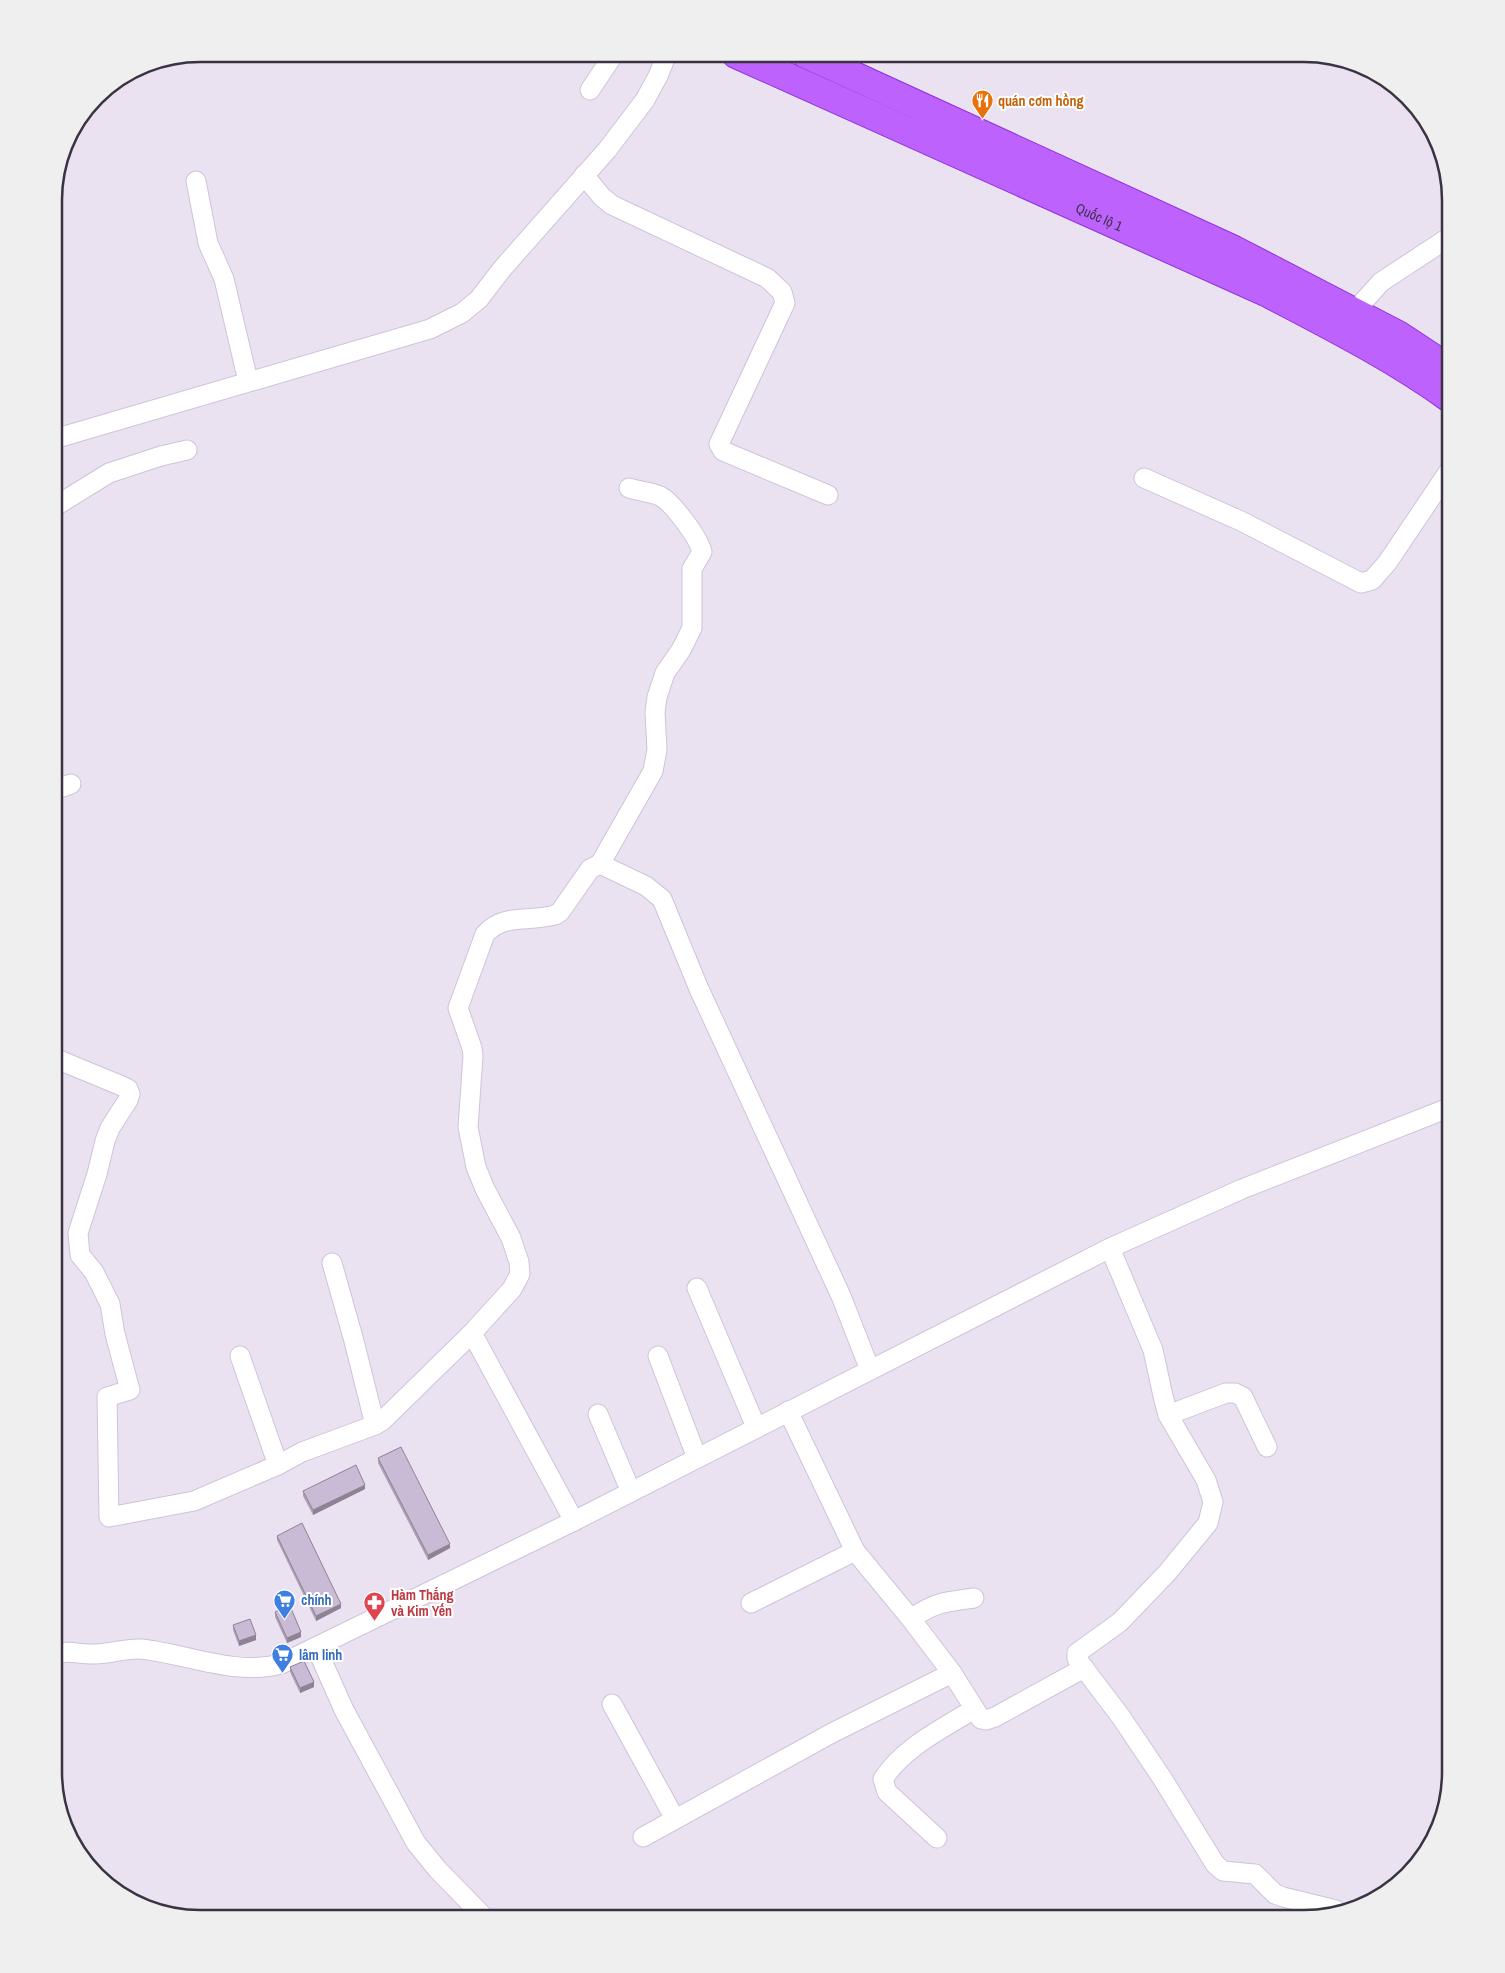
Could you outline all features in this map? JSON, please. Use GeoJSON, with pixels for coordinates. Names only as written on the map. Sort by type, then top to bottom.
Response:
{"type":"FeatureCollection","features":[{"type":"Feature","properties":{"kind":"highway","name":"Quốc lộ 1"},"geometry":{"type":"LineString","coordinates":[[755,62],[1266,292],[1340,330],[1442,393]]}},
{"type":"Feature","properties":{"kind":"highway","name":"Quốc lộ 1"},"geometry":{"type":"LineString","coordinates":[[825,63],[1234,250],[1398,335],[1442,364]]}},
{"type":"Feature","properties":{"kind":"street"},"geometry":{"type":"LineString","coordinates":[[590,90],[608,62]]}},
{"type":"Feature","properties":{"kind":"street"},"geometry":{"type":"LineString","coordinates":[[63,436],[430,329],[462,313],[479,299],[607,150],[645,100],[664,62]]}},
{"type":"Feature","properties":{"kind":"street"},"geometry":{"type":"LineString","coordinates":[[584,175],[602,197],[612,205],[767,278],[782,292],[785,303],[719,444],[724,451],[828,495]]}},
{"type":"Feature","properties":{"kind":"street"},"geometry":{"type":"LineString","coordinates":[[196,181],[208,243],[224,278],[248,381]]}},
{"type":"Feature","properties":{"kind":"street"},"geometry":{"type":"LineString","coordinates":[[1354,312],[1381,282],[1442,242]]}},
{"type":"Feature","properties":{"kind":"street"},"geometry":{"type":"LineString","coordinates":[[63,502],[109,473],[161,456],[187,450]]}},
{"type":"Feature","properties":{"kind":"street"},"geometry":{"type":"LineString","coordinates":[[1144,478],[1241,521],[1362,583],[1372,580],[1387,563],[1442,481]]}},
{"type":"Feature","properties":{"kind":"street"},"geometry":{"type":"LineString","coordinates":[[62,1061],[122,1086],[128,1089],[130,1094],[110,1128],[105,1141],[97,1174],[78,1233],[80,1255],[94,1272],[110,1304],[115,1334],[130,1390],[107,1397],[109,1517],[184,1504],[278,1465],[302,1452],[375,1425],[472,1333],[512,1289],[520,1274],[519,1262],[511,1238],[485,1189],[476,1167],[468,1127],[473,1056],[458,1008],[485,934],[491,928],[505,921],[555,915],[560,912],[590,869],[600,864],[653,771],[657,750],[655,712],[657,697],[665,673],[681,650],[692,628],[692,569],[702,552],[698,540],[688,525],[660,496],[629,488]]}},
{"type":"Feature","properties":{"kind":"street"},"geometry":{"type":"LineString","coordinates":[[600,864],[646,886],[662,899],[699,989],[841,1296],[870,1370]]}},
{"type":"Feature","properties":{"kind":"street"},"geometry":{"type":"LineString","coordinates":[[62,1652],[98,1654],[129,1648],[245,1668],[270,1667],[281,1664],[574,1521],[1110,1248],[1242,1189],[1442,1111]]}},
{"type":"Feature","properties":{"kind":"street"},"geometry":{"type":"LineString","coordinates":[[1110,1248],[1153,1350],[1162,1396],[1168,1415],[1211,1491],[1213,1502],[1212,1513],[1208,1523],[1167,1573],[1120,1622],[1077,1653],[1077,1659],[1136,1740],[1214,1864],[1223,1871],[1256,1874],[1275,1894],[1328,1908]]}},
{"type":"Feature","properties":{"kind":"street"},"geometry":{"type":"LineString","coordinates":[[332,1264],[375,1425]]}},
{"type":"Feature","properties":{"kind":"street"},"geometry":{"type":"LineString","coordinates":[[697,1288],[756,1427]]}},
{"type":"Feature","properties":{"kind":"street"},"geometry":{"type":"LineString","coordinates":[[472,1333],[574,1521]]}},
{"type":"Feature","properties":{"kind":"street"},"geometry":{"type":"LineString","coordinates":[[240,1356],[278,1465]]}},
{"type":"Feature","properties":{"kind":"street"},"geometry":{"type":"LineString","coordinates":[[658,1356],[697,1458]]}},
{"type":"Feature","properties":{"kind":"street"},"geometry":{"type":"LineString","coordinates":[[1168,1415],[1226,1394],[1235,1393],[1243,1397],[1267,1447]]}},
{"type":"Feature","properties":{"kind":"street"},"geometry":{"type":"LineString","coordinates":[[788,1411],[855,1551],[911,1619],[952,1673],[982,1719],[986,1720],[995,1717],[1084,1668]]}},
{"type":"Feature","properties":{"kind":"street"},"geometry":{"type":"LineString","coordinates":[[598,1414],[631,1492]]}},
{"type":"Feature","properties":{"kind":"street"},"geometry":{"type":"LineString","coordinates":[[751,1603],[855,1551]]}},
{"type":"Feature","properties":{"kind":"street"},"geometry":{"type":"LineString","coordinates":[[911,1619],[937,1603],[974,1598]]}},
{"type":"Feature","properties":{"kind":"street"},"geometry":{"type":"LineString","coordinates":[[316,1647],[344,1710],[416,1843],[438,1870],[477,1910]]}},
{"type":"Feature","properties":{"kind":"street"},"geometry":{"type":"LineString","coordinates":[[643,1837],[832,1733],[952,1673]]}},
{"type":"Feature","properties":{"kind":"street"},"geometry":{"type":"LineString","coordinates":[[612,1704],[675,1820]]}},
{"type":"Feature","properties":{"kind":"street"},"geometry":{"type":"LineString","coordinates":[[936,1838],[887,1792],[882,1779],[892,1766],[909,1751],[974,1709]]}},
{"type":"Feature","properties":{"kind":"building"},"geometry":{"type":"Polygon","coordinates":[[[401,1447],[450,1544],[428,1555],[378,1458],[401,1447]]]}},
{"type":"Feature","properties":{"kind":"building"},"geometry":{"type":"Polygon","coordinates":[[[356,1465],[365,1485],[313,1510],[303,1491],[356,1465]]]}},
{"type":"Feature","properties":{"kind":"building"},"geometry":{"type":"Polygon","coordinates":[[[302,1523],[341,1604],[316,1616],[277,1536],[302,1523]]]}},
{"type":"Feature","properties":{"kind":"building"},"geometry":{"type":"Polygon","coordinates":[[[290,1606],[301,1632],[287,1638],[275,1612],[290,1606]]]}},
{"type":"Feature","properties":{"kind":"building"},"geometry":{"type":"Polygon","coordinates":[[[250,1619],[256,1635],[239,1641],[233,1625],[250,1619]]]}},
{"type":"Feature","properties":{"kind":"building"},"geometry":{"type":"Polygon","coordinates":[[[304,1661],[314,1682],[300,1688],[290,1667],[304,1661]]]}},
{"type":"Feature","properties":{"kind":"place","name":"quán cơm hồng"},"geometry":{"type":"Point","coordinates":[982,120]}},
{"type":"Feature","properties":{"kind":"place","name":"chính"},"geometry":{"type":"Point","coordinates":[285,1619]}},
{"type":"Feature","properties":{"kind":"place","name":"Hàm Thắng và Kim Yến"},"geometry":{"type":"Point","coordinates":[375,1622]}},
{"type":"Feature","properties":{"kind":"place","name":"lâm linh"},"geometry":{"type":"Point","coordinates":[283,1674]}}]}
